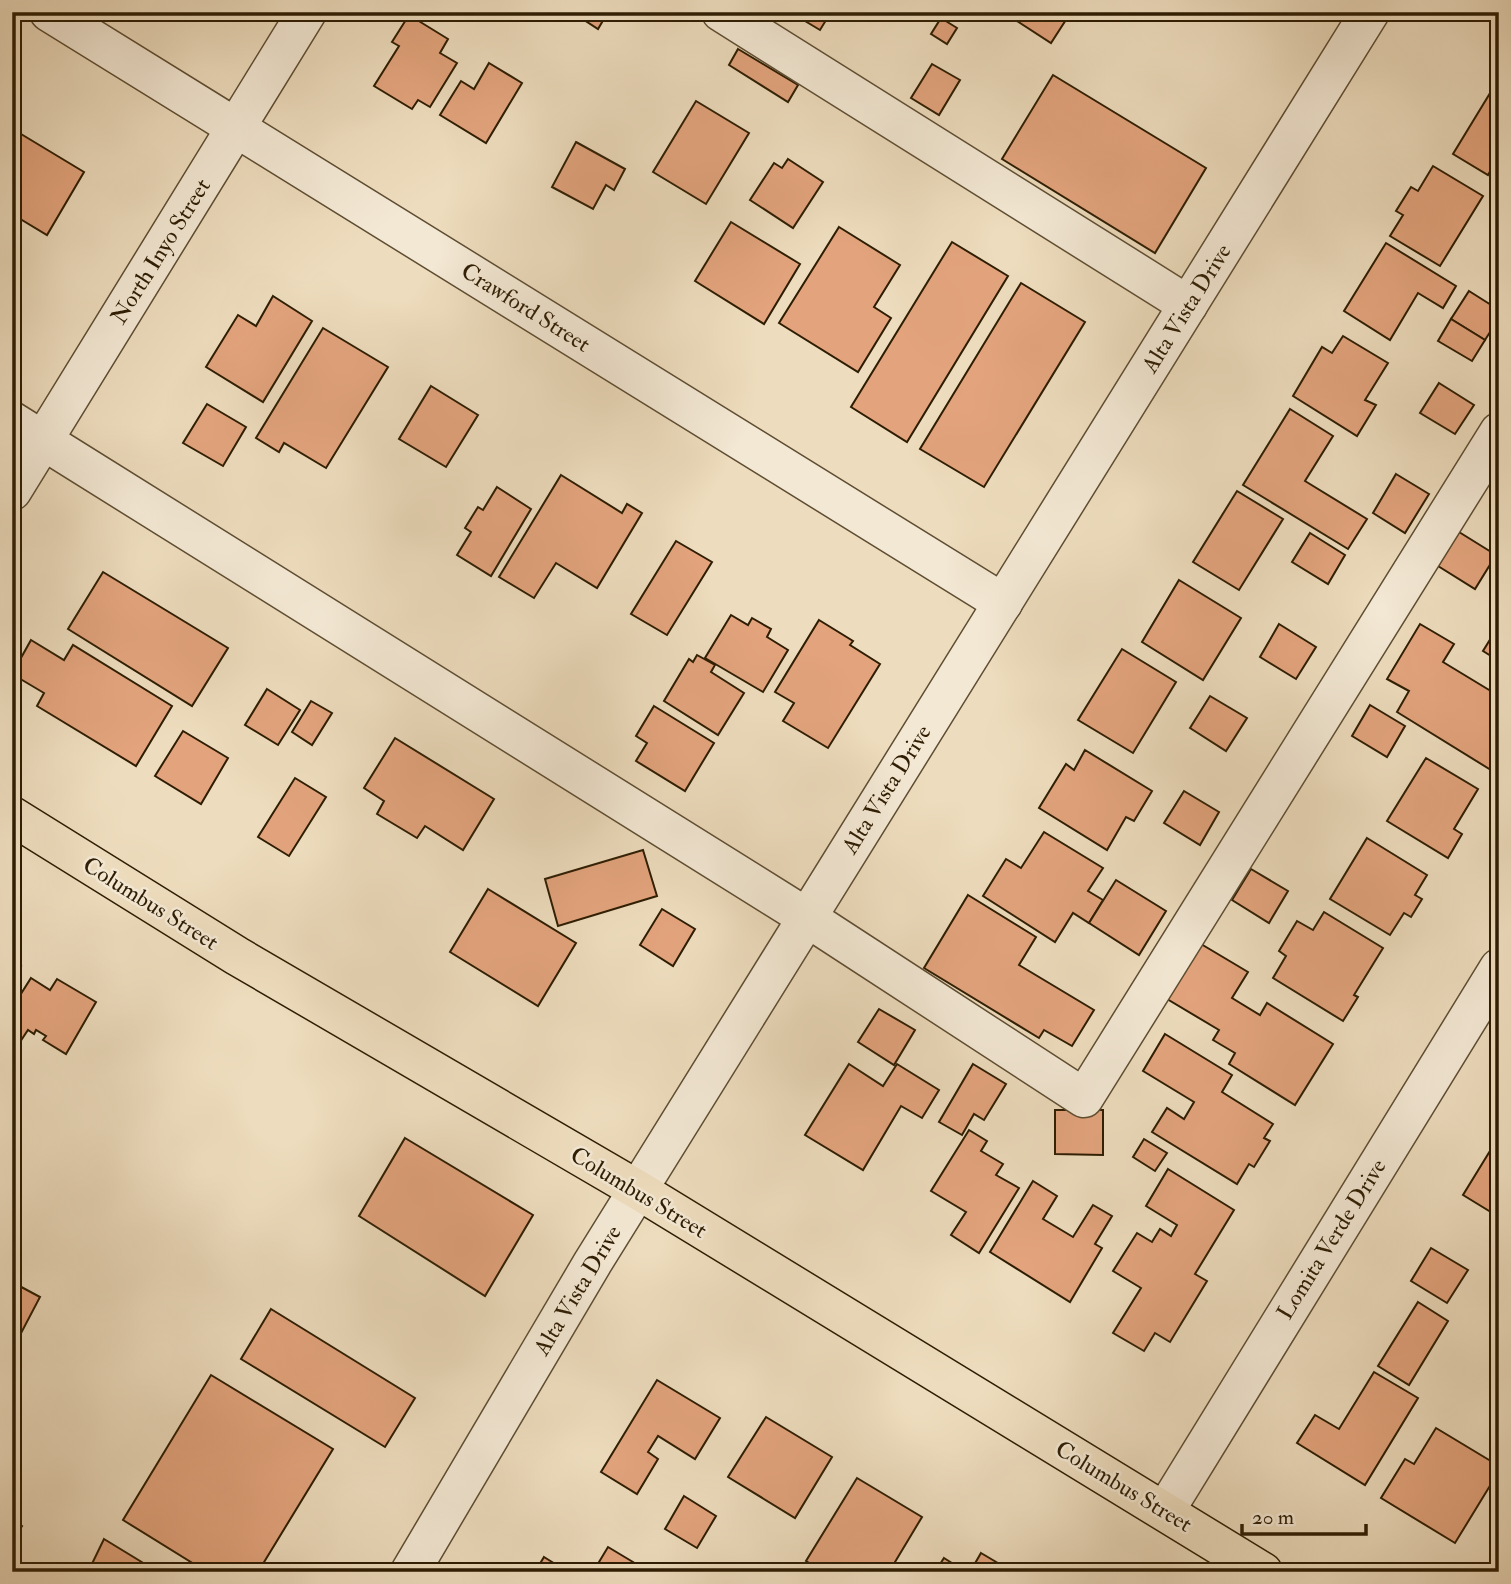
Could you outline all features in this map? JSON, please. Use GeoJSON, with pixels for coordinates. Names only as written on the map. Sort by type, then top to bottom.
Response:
{"type":"FeatureCollection","features":[{"type":"Feature","properties":{"kind":"main road","name":"Columbus Street"},"geometry":{"type":"LineString","coordinates":[[12,816],[237,956],[638,1190],[1263,1572]]}},
{"type":"Feature","properties":{"kind":"street","name":"Crawford Street"},"geometry":{"type":"LineString","coordinates":[[49,12],[1003,603]]}},
{"type":"Feature","properties":{"kind":"street","name":"North Inyo Street"},"geometry":{"type":"LineString","coordinates":[[12,491],[28,430],[236,128],[307,12]]}},
{"type":"Feature","properties":{"kind":"street"},"geometry":{"type":"LineString","coordinates":[[721,12],[1188,305]]}},
{"type":"Feature","properties":{"kind":"street","name":"Alta Vista Drive"},"geometry":{"type":"LineString","coordinates":[[411,1572],[638,1190],[1370,12]]}},
{"type":"Feature","properties":{"kind":"street"},"geometry":{"type":"LineString","coordinates":[[28,430],[806,917],[1084,1098],[1499,432]]}},
{"type":"Feature","properties":{"kind":"street","name":"Lomita Verde Drive"},"geometry":{"type":"LineString","coordinates":[[1165,1511],[1493,989]]}},
{"type":"Feature","properties":{"kind":"building"},"geometry":{"type":"Polygon","coordinates":[[[581,12],[608,12],[598,29],[578,16],[581,12]]]}},
{"type":"Feature","properties":{"kind":"building"},"geometry":{"type":"Polygon","coordinates":[[[790,12],[831,12],[820,30],[790,12]]]}},
{"type":"Feature","properties":{"kind":"building"},"geometry":{"type":"Polygon","coordinates":[[[1003,12],[1071,12],[1051,43],[1003,12]]]}},
{"type":"Feature","properties":{"kind":"building"},"geometry":{"type":"Polygon","coordinates":[[[409,15],[448,39],[440,53],[457,63],[430,107],[418,100],[412,109],[374,86],[399,46],[392,42],[409,15]]]}},
{"type":"Feature","properties":{"kind":"building"},"geometry":{"type":"Polygon","coordinates":[[[941,18],[957,28],[947,44],[931,34],[941,18]]]}},
{"type":"Feature","properties":{"kind":"building"},"geometry":{"type":"Polygon","coordinates":[[[738,49],[798,85],[788,102],[729,65],[738,49]]]}},
{"type":"Feature","properties":{"kind":"building"},"geometry":{"type":"Polygon","coordinates":[[[489,63],[522,83],[486,143],[440,115],[461,81],[474,89],[489,63]]]}},
{"type":"Feature","properties":{"kind":"building"},"geometry":{"type":"Polygon","coordinates":[[[932,64],[960,80],[939,115],[911,98],[932,64]]]}},
{"type":"Feature","properties":{"kind":"building"},"geometry":{"type":"Polygon","coordinates":[[[1053,75],[1206,168],[1155,253],[1002,159],[1053,75]]]}},
{"type":"Feature","properties":{"kind":"building"},"geometry":{"type":"Polygon","coordinates":[[[1495,85],[1499,88],[1499,156],[1488,175],[1453,154],[1495,85]]]}},
{"type":"Feature","properties":{"kind":"building"},"geometry":{"type":"Polygon","coordinates":[[[696,101],[749,133],[706,204],[653,172],[696,101]]]}},
{"type":"Feature","properties":{"kind":"building"},"geometry":{"type":"Polygon","coordinates":[[[21,134],[84,172],[47,235],[12,214],[12,190],[15,185],[12,183],[12,149],[21,134]]]}},
{"type":"Feature","properties":{"kind":"building"},"geometry":{"type":"Polygon","coordinates":[[[576,142],[625,169],[614,190],[606,185],[593,209],[552,187],[576,142]]]}},
{"type":"Feature","properties":{"kind":"building"},"geometry":{"type":"Polygon","coordinates":[[[788,159],[823,182],[793,228],[750,200],[774,163],[782,168],[788,159]]]}},
{"type":"Feature","properties":{"kind":"building"},"geometry":{"type":"Polygon","coordinates":[[[1433,166],[1483,196],[1440,266],[1390,236],[1403,215],[1396,211],[1411,187],[1418,191],[1433,166]]]}},
{"type":"Feature","properties":{"kind":"building"},"geometry":{"type":"Polygon","coordinates":[[[731,222],[800,264],[764,324],[695,281],[731,222]]]}},
{"type":"Feature","properties":{"kind":"building"},"geometry":{"type":"Polygon","coordinates":[[[839,227],[900,265],[874,307],[891,318],[858,372],[779,323],[839,227]]]}},
{"type":"Feature","properties":{"kind":"building"},"geometry":{"type":"Polygon","coordinates":[[[952,242],[1008,276],[907,442],[851,407],[952,242]]]}},
{"type":"Feature","properties":{"kind":"building"},"geometry":{"type":"Polygon","coordinates":[[[1386,243],[1456,286],[1443,308],[1418,293],[1390,340],[1344,311],[1386,243]]]}},
{"type":"Feature","properties":{"kind":"building"},"geometry":{"type":"Polygon","coordinates":[[[1021,283],[1085,322],[984,487],[920,449],[1021,283]]]}},
{"type":"Feature","properties":{"kind":"building"},"geometry":{"type":"Polygon","coordinates":[[[1469,291],[1499,310],[1499,318],[1485,340],[1451,319],[1469,291]]]}},
{"type":"Feature","properties":{"kind":"building"},"geometry":{"type":"Polygon","coordinates":[[[273,296],[312,321],[263,402],[206,367],[238,315],[256,326],[273,296]]]}},
{"type":"Feature","properties":{"kind":"building"},"geometry":{"type":"Polygon","coordinates":[[[1451,319],[1485,340],[1472,361],[1438,341],[1451,319]]]}},
{"type":"Feature","properties":{"kind":"building"},"geometry":{"type":"Polygon","coordinates":[[[323,328],[388,367],[326,468],[284,443],[279,452],[256,438],[323,328]]]}},
{"type":"Feature","properties":{"kind":"building"},"geometry":{"type":"Polygon","coordinates":[[[1343,336],[1388,363],[1365,400],[1376,405],[1357,436],[1293,396],[1322,347],[1332,353],[1343,336]]]}},
{"type":"Feature","properties":{"kind":"building"},"geometry":{"type":"Polygon","coordinates":[[[1439,383],[1474,405],[1455,434],[1420,413],[1439,383]]]}},
{"type":"Feature","properties":{"kind":"building"},"geometry":{"type":"Polygon","coordinates":[[[431,386],[478,415],[446,467],[399,439],[431,386]]]}},
{"type":"Feature","properties":{"kind":"building"},"geometry":{"type":"Polygon","coordinates":[[[207,404],[246,427],[223,466],[183,443],[207,404]]]}},
{"type":"Feature","properties":{"kind":"building"},"geometry":{"type":"Polygon","coordinates":[[[1290,409],[1333,436],[1305,481],[1367,519],[1348,549],[1243,485],[1290,409]]]}},
{"type":"Feature","properties":{"kind":"building"},"geometry":{"type":"Polygon","coordinates":[[[1396,474],[1429,494],[1405,533],[1373,513],[1396,474]]]}},
{"type":"Feature","properties":{"kind":"building"},"geometry":{"type":"Polygon","coordinates":[[[561,475],[622,513],[627,504],[642,513],[597,588],[556,563],[534,598],[499,577],[561,475]]]}},
{"type":"Feature","properties":{"kind":"building"},"geometry":{"type":"Polygon","coordinates":[[[497,487],[531,509],[491,576],[457,555],[471,532],[465,528],[478,507],[483,510],[497,487]]]}},
{"type":"Feature","properties":{"kind":"building"},"geometry":{"type":"Polygon","coordinates":[[[1237,491],[1283,519],[1239,590],[1193,562],[1237,491]]]}},
{"type":"Feature","properties":{"kind":"building"},"geometry":{"type":"Polygon","coordinates":[[[1459,532],[1496,555],[1475,589],[1438,566],[1459,532]]]}},
{"type":"Feature","properties":{"kind":"building"},"geometry":{"type":"Polygon","coordinates":[[[1310,533],[1345,555],[1328,584],[1292,562],[1310,533]]]}},
{"type":"Feature","properties":{"kind":"building"},"geometry":{"type":"Polygon","coordinates":[[[676,541],[712,562],[667,635],[631,614],[676,541]]]}},
{"type":"Feature","properties":{"kind":"building"},"geometry":{"type":"Polygon","coordinates":[[[103,572],[228,648],[192,706],[68,629],[103,572]]]}},
{"type":"Feature","properties":{"kind":"building"},"geometry":{"type":"Polygon","coordinates":[[[1179,580],[1241,618],[1203,680],[1142,642],[1179,580]]]}},
{"type":"Feature","properties":{"kind":"building"},"geometry":{"type":"Polygon","coordinates":[[[731,615],[748,625],[752,618],[771,629],[767,637],[788,650],[763,692],[705,658],[731,615]]]}},
{"type":"Feature","properties":{"kind":"building"},"geometry":{"type":"Polygon","coordinates":[[[819,620],[853,641],[850,645],[880,664],[828,748],[783,721],[794,703],[775,692],[819,620]]]}},
{"type":"Feature","properties":{"kind":"building"},"geometry":{"type":"Polygon","coordinates":[[[1279,624],[1316,647],[1296,679],[1260,657],[1279,624]]]}},
{"type":"Feature","properties":{"kind":"building"},"geometry":{"type":"Polygon","coordinates":[[[1420,624],[1454,644],[1443,662],[1499,696],[1499,775],[1397,712],[1409,691],[1387,679],[1420,624]]]}},
{"type":"Feature","properties":{"kind":"building"},"geometry":{"type":"Polygon","coordinates":[[[1499,625],[1499,661],[1483,651],[1499,625]]]}},
{"type":"Feature","properties":{"kind":"building"},"geometry":{"type":"Polygon","coordinates":[[[31,640],[64,660],[73,645],[172,706],[136,766],[37,706],[44,693],[12,674],[31,640]]]}},
{"type":"Feature","properties":{"kind":"building"},"geometry":{"type":"Polygon","coordinates":[[[1122,649],[1176,682],[1133,753],[1078,720],[1122,649]]]}},
{"type":"Feature","properties":{"kind":"building"},"geometry":{"type":"Polygon","coordinates":[[[697,655],[715,665],[711,672],[744,693],[718,735],[664,701],[689,659],[693,662],[697,655]]]}},
{"type":"Feature","properties":{"kind":"building"},"geometry":{"type":"Polygon","coordinates":[[[267,689],[300,710],[278,745],[245,725],[267,689]]]}},
{"type":"Feature","properties":{"kind":"building"},"geometry":{"type":"Polygon","coordinates":[[[1210,696],[1247,718],[1226,751],[1190,728],[1210,696]]]}},
{"type":"Feature","properties":{"kind":"building"},"geometry":{"type":"Polygon","coordinates":[[[311,701],[332,713],[312,745],[292,732],[311,701]]]}},
{"type":"Feature","properties":{"kind":"building"},"geometry":{"type":"Polygon","coordinates":[[[1370,705],[1405,726],[1387,757],[1352,736],[1370,705]]]}},
{"type":"Feature","properties":{"kind":"building"},"geometry":{"type":"Polygon","coordinates":[[[654,706],[714,743],[685,791],[636,761],[647,743],[636,736],[654,706]]]}},
{"type":"Feature","properties":{"kind":"building"},"geometry":{"type":"Polygon","coordinates":[[[183,731],[228,758],[201,804],[155,776],[183,731]]]}},
{"type":"Feature","properties":{"kind":"building"},"geometry":{"type":"Polygon","coordinates":[[[395,738],[494,799],[463,850],[425,826],[417,838],[377,814],[384,801],[364,788],[395,738]]]}},
{"type":"Feature","properties":{"kind":"building"},"geometry":{"type":"Polygon","coordinates":[[[1085,750],[1152,791],[1134,821],[1126,817],[1107,850],[1039,808],[1066,764],[1074,770],[1085,750]]]}},
{"type":"Feature","properties":{"kind":"building"},"geometry":{"type":"Polygon","coordinates":[[[1426,758],[1478,789],[1454,829],[1462,834],[1448,858],[1387,821],[1426,758]]]}},
{"type":"Feature","properties":{"kind":"building"},"geometry":{"type":"Polygon","coordinates":[[[295,778],[326,797],[289,856],[258,837],[295,778]]]}},
{"type":"Feature","properties":{"kind":"building"},"geometry":{"type":"Polygon","coordinates":[[[1184,791],[1219,812],[1200,845],[1164,823],[1184,791]]]}},
{"type":"Feature","properties":{"kind":"building"},"geometry":{"type":"Polygon","coordinates":[[[1044,832],[1103,868],[1088,891],[1103,900],[1089,923],[1073,913],[1055,942],[983,896],[1006,859],[1021,868],[1044,832]]]}},
{"type":"Feature","properties":{"kind":"building"},"geometry":{"type":"Polygon","coordinates":[[[1367,838],[1427,875],[1415,895],[1422,899],[1411,917],[1404,913],[1390,935],[1330,899],[1367,838]]]}},
{"type":"Feature","properties":{"kind":"building"},"geometry":{"type":"Polygon","coordinates":[[[643,850],[657,896],[558,926],[545,879],[643,850]]]}},
{"type":"Feature","properties":{"kind":"building"},"geometry":{"type":"Polygon","coordinates":[[[1251,869],[1288,891],[1269,923],[1232,900],[1251,869]]]}},
{"type":"Feature","properties":{"kind":"building"},"geometry":{"type":"Polygon","coordinates":[[[1116,880],[1166,911],[1139,955],[1089,923],[1116,880]]]}},
{"type":"Feature","properties":{"kind":"building"},"geometry":{"type":"Polygon","coordinates":[[[488,889],[576,943],[538,1006],[450,952],[488,889]]]}},
{"type":"Feature","properties":{"kind":"building"},"geometry":{"type":"Polygon","coordinates":[[[968,895],[1036,937],[1019,965],[1094,1010],[1072,1046],[1044,1030],[1039,1038],[924,968],[968,895]]]}},
{"type":"Feature","properties":{"kind":"building"},"geometry":{"type":"Polygon","coordinates":[[[662,909],[695,929],[673,966],[640,945],[662,909]]]}},
{"type":"Feature","properties":{"kind":"building"},"geometry":{"type":"Polygon","coordinates":[[[1324,912],[1383,948],[1354,995],[1358,997],[1343,1021],[1273,978],[1286,956],[1279,951],[1297,921],[1313,930],[1324,912]]]}},
{"type":"Feature","properties":{"kind":"building"},"geometry":{"type":"Polygon","coordinates":[[[1196,941],[1248,972],[1232,998],[1260,1015],[1267,1003],[1333,1044],[1295,1105],[1229,1064],[1235,1053],[1213,1040],[1219,1030],[1162,996],[1196,941]]]}},
{"type":"Feature","properties":{"kind":"building"},"geometry":{"type":"Polygon","coordinates":[[[12,961],[21,966],[12,980],[12,961]]]}},
{"type":"Feature","properties":{"kind":"building"},"geometry":{"type":"Polygon","coordinates":[[[31,978],[50,990],[57,979],[96,1002],[66,1054],[43,1040],[46,1036],[36,1030],[34,1034],[28,1030],[16,1048],[12,1046],[12,1008],[31,978]]]}},
{"type":"Feature","properties":{"kind":"building"},"geometry":{"type":"Polygon","coordinates":[[[879,1009],[915,1030],[894,1065],[858,1042],[879,1009]]]}},
{"type":"Feature","properties":{"kind":"building"},"geometry":{"type":"Polygon","coordinates":[[[1165,1034],[1232,1075],[1222,1092],[1273,1124],[1264,1138],[1270,1141],[1254,1167],[1249,1164],[1237,1184],[1152,1132],[1167,1108],[1184,1119],[1194,1102],[1143,1071],[1165,1034]]]}},
{"type":"Feature","properties":{"kind":"building"},"geometry":{"type":"Polygon","coordinates":[[[849,1064],[883,1086],[897,1064],[939,1090],[922,1118],[901,1106],[863,1170],[805,1135],[849,1064]]]}},
{"type":"Feature","properties":{"kind":"building"},"geometry":{"type":"Polygon","coordinates":[[[973,1064],[1006,1084],[984,1120],[974,1114],[962,1135],[939,1122],[973,1064]]]}},
{"type":"Feature","properties":{"kind":"building"},"geometry":{"type":"Polygon","coordinates":[[[1055,1110],[1103,1110],[1103,1155],[1055,1154],[1055,1110]]]}},
{"type":"Feature","properties":{"kind":"building"},"geometry":{"type":"Polygon","coordinates":[[[969,1130],[987,1141],[981,1151],[1003,1164],[996,1175],[1019,1188],[979,1253],[951,1235],[966,1212],[931,1191],[969,1130]]]}},
{"type":"Feature","properties":{"kind":"building"},"geometry":{"type":"Polygon","coordinates":[[[405,1138],[533,1215],[485,1296],[359,1216],[405,1138]]]}},
{"type":"Feature","properties":{"kind":"building"},"geometry":{"type":"Polygon","coordinates":[[[1144,1139],[1167,1153],[1155,1171],[1133,1157],[1144,1139]]]}},
{"type":"Feature","properties":{"kind":"building"},"geometry":{"type":"Polygon","coordinates":[[[1493,1146],[1499,1149],[1499,1217],[1463,1195],[1493,1146]]]}},
{"type":"Feature","properties":{"kind":"building"},"geometry":{"type":"Polygon","coordinates":[[[1168,1169],[1234,1210],[1195,1274],[1207,1281],[1170,1342],[1155,1333],[1144,1351],[1113,1333],[1141,1288],[1113,1271],[1137,1233],[1152,1242],[1160,1229],[1171,1236],[1177,1225],[1146,1206],[1168,1169]]]}},
{"type":"Feature","properties":{"kind":"building"},"geometry":{"type":"Polygon","coordinates":[[[1033,1181],[1057,1196],[1043,1219],[1073,1237],[1093,1205],[1112,1216],[1095,1244],[1102,1248],[1070,1302],[990,1252],[1033,1181]]]}},
{"type":"Feature","properties":{"kind":"building"},"geometry":{"type":"Polygon","coordinates":[[[1431,1248],[1468,1270],[1447,1303],[1411,1281],[1431,1248]]]}},
{"type":"Feature","properties":{"kind":"building"},"geometry":{"type":"Polygon","coordinates":[[[12,1282],[40,1297],[19,1337],[12,1334],[12,1282]]]}},
{"type":"Feature","properties":{"kind":"building"},"geometry":{"type":"Polygon","coordinates":[[[1418,1302],[1448,1321],[1409,1385],[1378,1366],[1418,1302]]]}},
{"type":"Feature","properties":{"kind":"building"},"geometry":{"type":"Polygon","coordinates":[[[271,1309],[415,1398],[385,1447],[241,1359],[271,1309]]]}},
{"type":"Feature","properties":{"kind":"building"},"geometry":{"type":"Polygon","coordinates":[[[1374,1372],[1418,1398],[1365,1485],[1297,1443],[1315,1415],[1339,1429],[1374,1372]]]}},
{"type":"Feature","properties":{"kind":"building"},"geometry":{"type":"Polygon","coordinates":[[[211,1375],[333,1449],[258,1572],[207,1572],[123,1520],[211,1375]]]}},
{"type":"Feature","properties":{"kind":"building"},"geometry":{"type":"Polygon","coordinates":[[[657,1380],[720,1418],[695,1459],[658,1436],[648,1452],[658,1459],[637,1494],[601,1472],[657,1380]]]}},
{"type":"Feature","properties":{"kind":"building"},"geometry":{"type":"Polygon","coordinates":[[[766,1417],[832,1457],[795,1518],[728,1477],[766,1417]]]}},
{"type":"Feature","properties":{"kind":"building"},"geometry":{"type":"Polygon","coordinates":[[[1436,1428],[1499,1466],[1499,1471],[1455,1543],[1381,1498],[1405,1459],[1414,1464],[1436,1428]]]}},
{"type":"Feature","properties":{"kind":"building"},"geometry":{"type":"Polygon","coordinates":[[[857,1478],[922,1517],[889,1572],[824,1572],[806,1561],[857,1478]]]}},
{"type":"Feature","properties":{"kind":"building"},"geometry":{"type":"Polygon","coordinates":[[[684,1496],[716,1516],[697,1548],[665,1529],[684,1496]]]}},
{"type":"Feature","properties":{"kind":"building"},"geometry":{"type":"Polygon","coordinates":[[[12,1520],[22,1526],[12,1542],[12,1520]]]}},
{"type":"Feature","properties":{"kind":"building"},"geometry":{"type":"Polygon","coordinates":[[[104,1539],[158,1572],[88,1572],[104,1539]]]}},
{"type":"Feature","properties":{"kind":"building"},"geometry":{"type":"Polygon","coordinates":[[[608,1547],[638,1565],[634,1572],[593,1572],[608,1547]]]}},
{"type":"Feature","properties":{"kind":"building"},"geometry":{"type":"Polygon","coordinates":[[[981,1553],[1013,1572],[970,1572],[981,1553]]]}},
{"type":"Feature","properties":{"kind":"building"},"geometry":{"type":"Polygon","coordinates":[[[544,1557],[568,1572],[535,1572],[544,1557]]]}},
{"type":"Feature","properties":{"kind":"building"},"geometry":{"type":"Polygon","coordinates":[[[944,1558],[966,1572],[935,1572],[944,1558]]]}}]}
